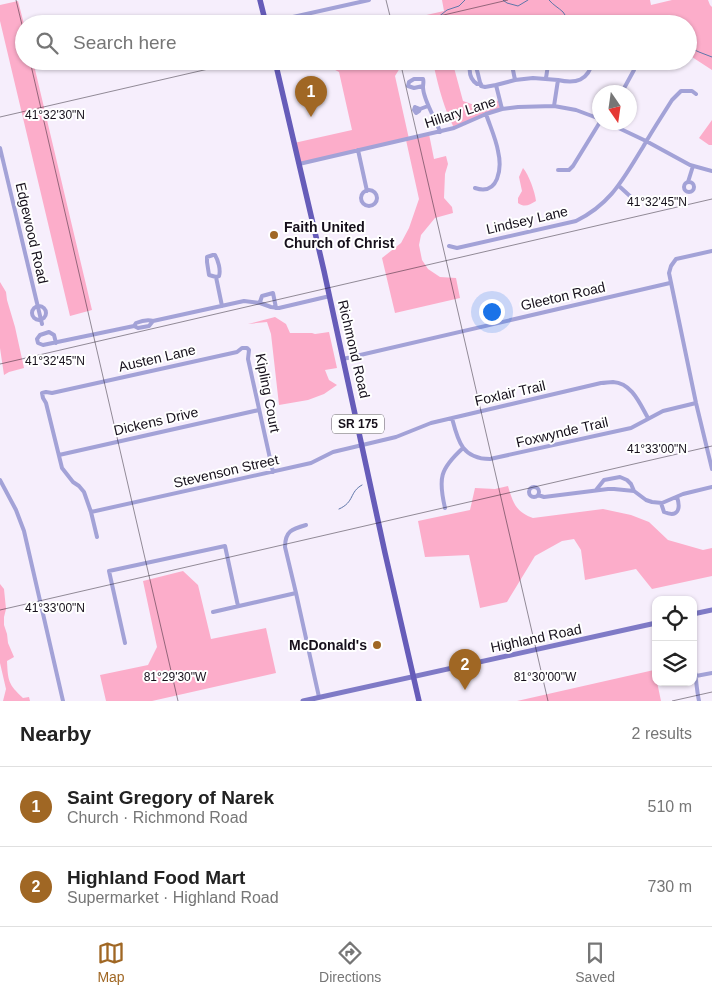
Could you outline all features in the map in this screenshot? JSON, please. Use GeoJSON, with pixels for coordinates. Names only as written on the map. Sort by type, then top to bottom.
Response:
{"type":"FeatureCollection","features":[{"type":"Feature","properties":{"kind":"main road"},"geometry":{"type":"LineString","coordinates":[[260,0],[264,15]]}},
{"type":"Feature","properties":{"kind":"main road","name":"Richmond Road"},"geometry":{"type":"LineString","coordinates":[[277,70],[330,296],[385,554],[419,701]]}},
{"type":"Feature","properties":{"kind":"street"},"geometry":{"type":"LineString","coordinates":[[305,15],[369,0]]}},
{"type":"Feature","properties":{"kind":"street"},"geometry":{"type":"LineString","coordinates":[[514,70],[515,80]]}},
{"type":"Feature","properties":{"kind":"street"},"geometry":{"type":"LineString","coordinates":[[546,78],[547,70]]}},
{"type":"Feature","properties":{"kind":"street"},"geometry":{"type":"LineString","coordinates":[[480,84],[481,86],[496,85],[533,78],[574,82],[590,70]]}},
{"type":"Feature","properties":{"kind":"street"},"geometry":{"type":"LineString","coordinates":[[626,85],[634,70]]}},
{"type":"Feature","properties":{"kind":"street"},"geometry":{"type":"LineString","coordinates":[[554,106],[558,80]]}},
{"type":"Feature","properties":{"kind":"street"},"geometry":{"type":"LineString","coordinates":[[496,85],[502,109]]}},
{"type":"Feature","properties":{"kind":"street"},"geometry":{"type":"LineString","coordinates":[[423,86],[428,106],[440,132]]}},
{"type":"Feature","properties":{"kind":"street","name":"Lindsey Lane"},"geometry":{"type":"LineString","coordinates":[[449,246],[457,248],[576,220],[589,214],[603,204],[619,186],[672,100],[681,91],[692,91],[696,94]]}},
{"type":"Feature","properties":{"kind":"street"},"geometry":{"type":"LineString","coordinates":[[420,109],[428,106]]}},
{"type":"Feature","properties":{"kind":"street","name":"Hillary Lane"},"geometry":{"type":"LineString","coordinates":[[299,164],[440,132],[502,109],[527,106],[554,106],[576,110],[592,117]]}},
{"type":"Feature","properties":{"kind":"street"},"geometry":{"type":"LineString","coordinates":[[475,188],[489,188],[498,178],[498,149],[486,114]]}},
{"type":"Feature","properties":{"kind":"street"},"geometry":{"type":"LineString","coordinates":[[558,170],[569,170],[573,166],[595,130]]}},
{"type":"Feature","properties":{"kind":"street"},"geometry":{"type":"LineString","coordinates":[[622,130],[690,166],[712,171]]}},
{"type":"Feature","properties":{"kind":"street","name":"Edgewood Road"},"geometry":{"type":"LineString","coordinates":[[0,148],[41,321]]}},
{"type":"Feature","properties":{"kind":"street"},"geometry":{"type":"LineString","coordinates":[[358,150],[366,191]]}},
{"type":"Feature","properties":{"kind":"street"},"geometry":{"type":"LineString","coordinates":[[688,182],[693,166]]}},
{"type":"Feature","properties":{"kind":"street"},"geometry":{"type":"LineString","coordinates":[[619,186],[634,202]]}},
{"type":"Feature","properties":{"kind":"street"},"geometry":{"type":"LineString","coordinates":[[366,191],[372,192],[376,196],[376,202],[372,206],[366,206],[362,201],[362,195],[366,191]]}},
{"type":"Feature","properties":{"kind":"street"},"geometry":{"type":"LineString","coordinates":[[712,251],[676,259],[670,266],[669,273],[712,469]]}},
{"type":"Feature","properties":{"kind":"street"},"geometry":{"type":"LineString","coordinates":[[212,255],[217,258],[220,272],[219,276],[216,277],[210,275],[207,262],[207,257],[212,255]]}},
{"type":"Feature","properties":{"kind":"street"},"geometry":{"type":"LineString","coordinates":[[216,277],[222,306]]}},
{"type":"Feature","properties":{"kind":"street","name":"Gleeton Road"},"geometry":{"type":"LineString","coordinates":[[343,359],[670,282]]}},
{"type":"Feature","properties":{"kind":"street"},"geometry":{"type":"LineString","coordinates":[[260,302],[262,296],[273,293],[276,308]]}},
{"type":"Feature","properties":{"kind":"street"},"geometry":{"type":"LineString","coordinates":[[56,343],[54,335],[49,332],[40,334],[37,339],[41,345],[56,343],[134,326],[136,323],[145,320],[153,321],[248,301],[260,302],[276,308],[330,296]]}},
{"type":"Feature","properties":{"kind":"street","name":"Austen Lane"},"geometry":{"type":"LineString","coordinates":[[59,454],[42,393],[52,393],[238,352],[242,348],[247,348]]}},
{"type":"Feature","properties":{"kind":"street","name":"Kipling Court"},"geometry":{"type":"LineString","coordinates":[[247,348],[250,350],[248,359],[273,472]]}},
{"type":"Feature","properties":{"kind":"street","name":"Foxlair Trail"},"geometry":{"type":"LineString","coordinates":[[363,445],[396,437],[431,423],[601,383],[612,382],[621,384],[635,394],[648,418]]}},
{"type":"Feature","properties":{"kind":"street","name":"Foxwynde Trail"},"geometry":{"type":"LineString","coordinates":[[463,448],[476,457],[496,459],[631,428],[663,411],[696,403]]}},
{"type":"Feature","properties":{"kind":"street","name":"Dickens Drive"},"geometry":{"type":"LineString","coordinates":[[59,454],[258,410]]}},
{"type":"Feature","properties":{"kind":"street"},"geometry":{"type":"LineString","coordinates":[[445,508],[441,491],[443,475],[450,461],[463,448],[457,437],[452,418]]}},
{"type":"Feature","properties":{"kind":"street","name":"Stevenson Street"},"geometry":{"type":"LineString","coordinates":[[92,512],[311,463],[333,452],[363,445]]}},
{"type":"Feature","properties":{"kind":"street"},"geometry":{"type":"LineString","coordinates":[[59,454],[62,468],[69,478],[84,492],[92,512],[97,537]]}},
{"type":"Feature","properties":{"kind":"street"},"geometry":{"type":"LineString","coordinates":[[596,490],[604,480],[620,477],[631,484],[634,491],[646,500],[661,503],[712,487]]}},
{"type":"Feature","properties":{"kind":"street"},"geometry":{"type":"LineString","coordinates":[[0,480],[24,530],[63,701]]}},
{"type":"Feature","properties":{"kind":"street"},"geometry":{"type":"LineString","coordinates":[[538,495],[544,497],[614,489],[634,491]]}},
{"type":"Feature","properties":{"kind":"street"},"geometry":{"type":"LineString","coordinates":[[661,503],[664,512],[668,514],[676,512],[680,507],[677,497]]}},
{"type":"Feature","properties":{"kind":"street"},"geometry":{"type":"LineString","coordinates":[[306,525],[288,534],[285,547],[319,698]]}},
{"type":"Feature","properties":{"kind":"street"},"geometry":{"type":"LineString","coordinates":[[125,643],[109,571],[225,546],[238,606]]}},
{"type":"Feature","properties":{"kind":"street"},"geometry":{"type":"LineString","coordinates":[[212,612],[296,592]]}},
{"type":"Feature","properties":{"kind":"street"},"geometry":{"type":"LineString","coordinates":[[697,613],[712,610]]}},
{"type":"Feature","properties":{"kind":"street","name":"Highland Road"},"geometry":{"type":"LineString","coordinates":[[304,701],[652,624]]}},
{"type":"Feature","properties":{"kind":"street"},"geometry":{"type":"LineString","coordinates":[[697,676],[712,673]]}},
{"type":"Feature","properties":{"kind":"street"},"geometry":{"type":"LineString","coordinates":[[696,686],[699,701]]}},
{"type":"Feature","properties":{"kind":"shaded area"},"geometry":{"type":"Polygon","coordinates":[[[442,0],[650,0],[651,5],[672,0],[708,0],[712,7],[712,70],[697,60],[697,15],[426,15],[444,11],[442,0]]]}},
{"type":"Feature","properties":{"kind":"shaded area"},"geometry":{"type":"Polygon","coordinates":[[[18,1],[22,15],[15,15],[15,70],[35,70],[92,310],[70,316],[0,21],[0,5],[18,1]]]}},
{"type":"Feature","properties":{"kind":"shaded area"},"geometry":{"type":"Polygon","coordinates":[[[335,70],[399,70],[395,76],[409,139],[429,134],[434,159],[446,156],[448,164],[445,174],[444,198],[452,207],[453,213],[435,218],[421,235],[419,245],[422,260],[428,269],[440,277],[456,278],[460,298],[395,313],[382,258],[401,243],[409,228],[419,199],[406,140],[299,164],[294,143],[352,130],[339,72],[335,70]]]}},
{"type":"Feature","properties":{"kind":"shaded area"},"geometry":{"type":"Polygon","coordinates":[[[435,70],[455,70],[463,101],[477,106],[500,100],[502,109],[454,128],[442,98],[435,70]]]}},
{"type":"Feature","properties":{"kind":"shaded area"},"geometry":{"type":"Polygon","coordinates":[[[712,120],[712,145],[709,145],[699,138],[712,120]]]}},
{"type":"Feature","properties":{"kind":"shaded area"},"geometry":{"type":"Polygon","coordinates":[[[523,168],[531,184],[536,201],[525,206],[518,203],[518,198],[522,191],[519,177],[523,168]]]}},
{"type":"Feature","properties":{"kind":"shaded area"},"geometry":{"type":"Polygon","coordinates":[[[0,282],[6,292],[24,368],[4,375],[0,348],[0,282]]]}},
{"type":"Feature","properties":{"kind":"shaded area"},"geometry":{"type":"Polygon","coordinates":[[[275,317],[286,324],[290,333],[315,334],[329,332],[337,368],[325,370],[329,380],[337,385],[324,394],[308,400],[279,405],[271,334],[267,322],[248,324],[275,317]]]}},
{"type":"Feature","properties":{"kind":"shaded area"},"geometry":{"type":"Polygon","coordinates":[[[508,486],[519,510],[533,518],[603,509],[631,515],[649,522],[668,540],[703,550],[712,548],[712,576],[652,589],[636,569],[585,580],[581,550],[574,539],[562,541],[535,556],[507,602],[480,608],[469,555],[425,557],[418,521],[470,510],[475,488],[495,489],[508,486]]]}},
{"type":"Feature","properties":{"kind":"shaded area"},"geometry":{"type":"Polygon","coordinates":[[[183,571],[198,585],[211,639],[266,628],[276,673],[152,701],[106,701],[100,675],[148,665],[157,647],[143,581],[183,571]]]}},
{"type":"Feature","properties":{"kind":"shaded area"},"geometry":{"type":"Polygon","coordinates":[[[0,584],[4,589],[6,609],[4,625],[8,643],[14,657],[7,661],[9,678],[18,693],[23,698],[29,697],[30,701],[3,701],[6,689],[0,663],[0,584]]]}},
{"type":"Feature","properties":{"kind":"shaded area"},"geometry":{"type":"Polygon","coordinates":[[[652,670],[652,686],[658,686],[661,701],[517,701],[652,670]]]}},
{"type":"Feature","properties":{"kind":"waterway"},"geometry":{"type":"LineString","coordinates":[[441,15],[447,10],[459,6],[465,0]]}},
{"type":"Feature","properties":{"kind":"waterway"},"geometry":{"type":"LineString","coordinates":[[503,0],[518,6],[528,0]]}},
{"type":"Feature","properties":{"kind":"waterway"},"geometry":{"type":"LineString","coordinates":[[549,0],[565,15]]}},
{"type":"Feature","properties":{"kind":"waterway"},"geometry":{"type":"LineString","coordinates":[[697,51],[712,57]]}},
{"type":"Feature","properties":{"kind":"waterway"},"geometry":{"type":"LineString","coordinates":[[339,509],[348,503],[355,491],[362,485]]}},
{"type":"Feature","properties":{"kind":"place","name":"Saint Gregory of Narek"},"geometry":{"type":"Point","coordinates":[311,117]}},
{"type":"Feature","properties":{"kind":"place","name":"Faith United Church of Christ"},"geometry":{"type":"Point","coordinates":[274,235]}},
{"type":"Feature","properties":{"kind":"place","name":"McDonald's"},"geometry":{"type":"Point","coordinates":[377,645]}},
{"type":"Feature","properties":{"kind":"place","name":"Highland Food Mart"},"geometry":{"type":"Point","coordinates":[465,690]}}]}
